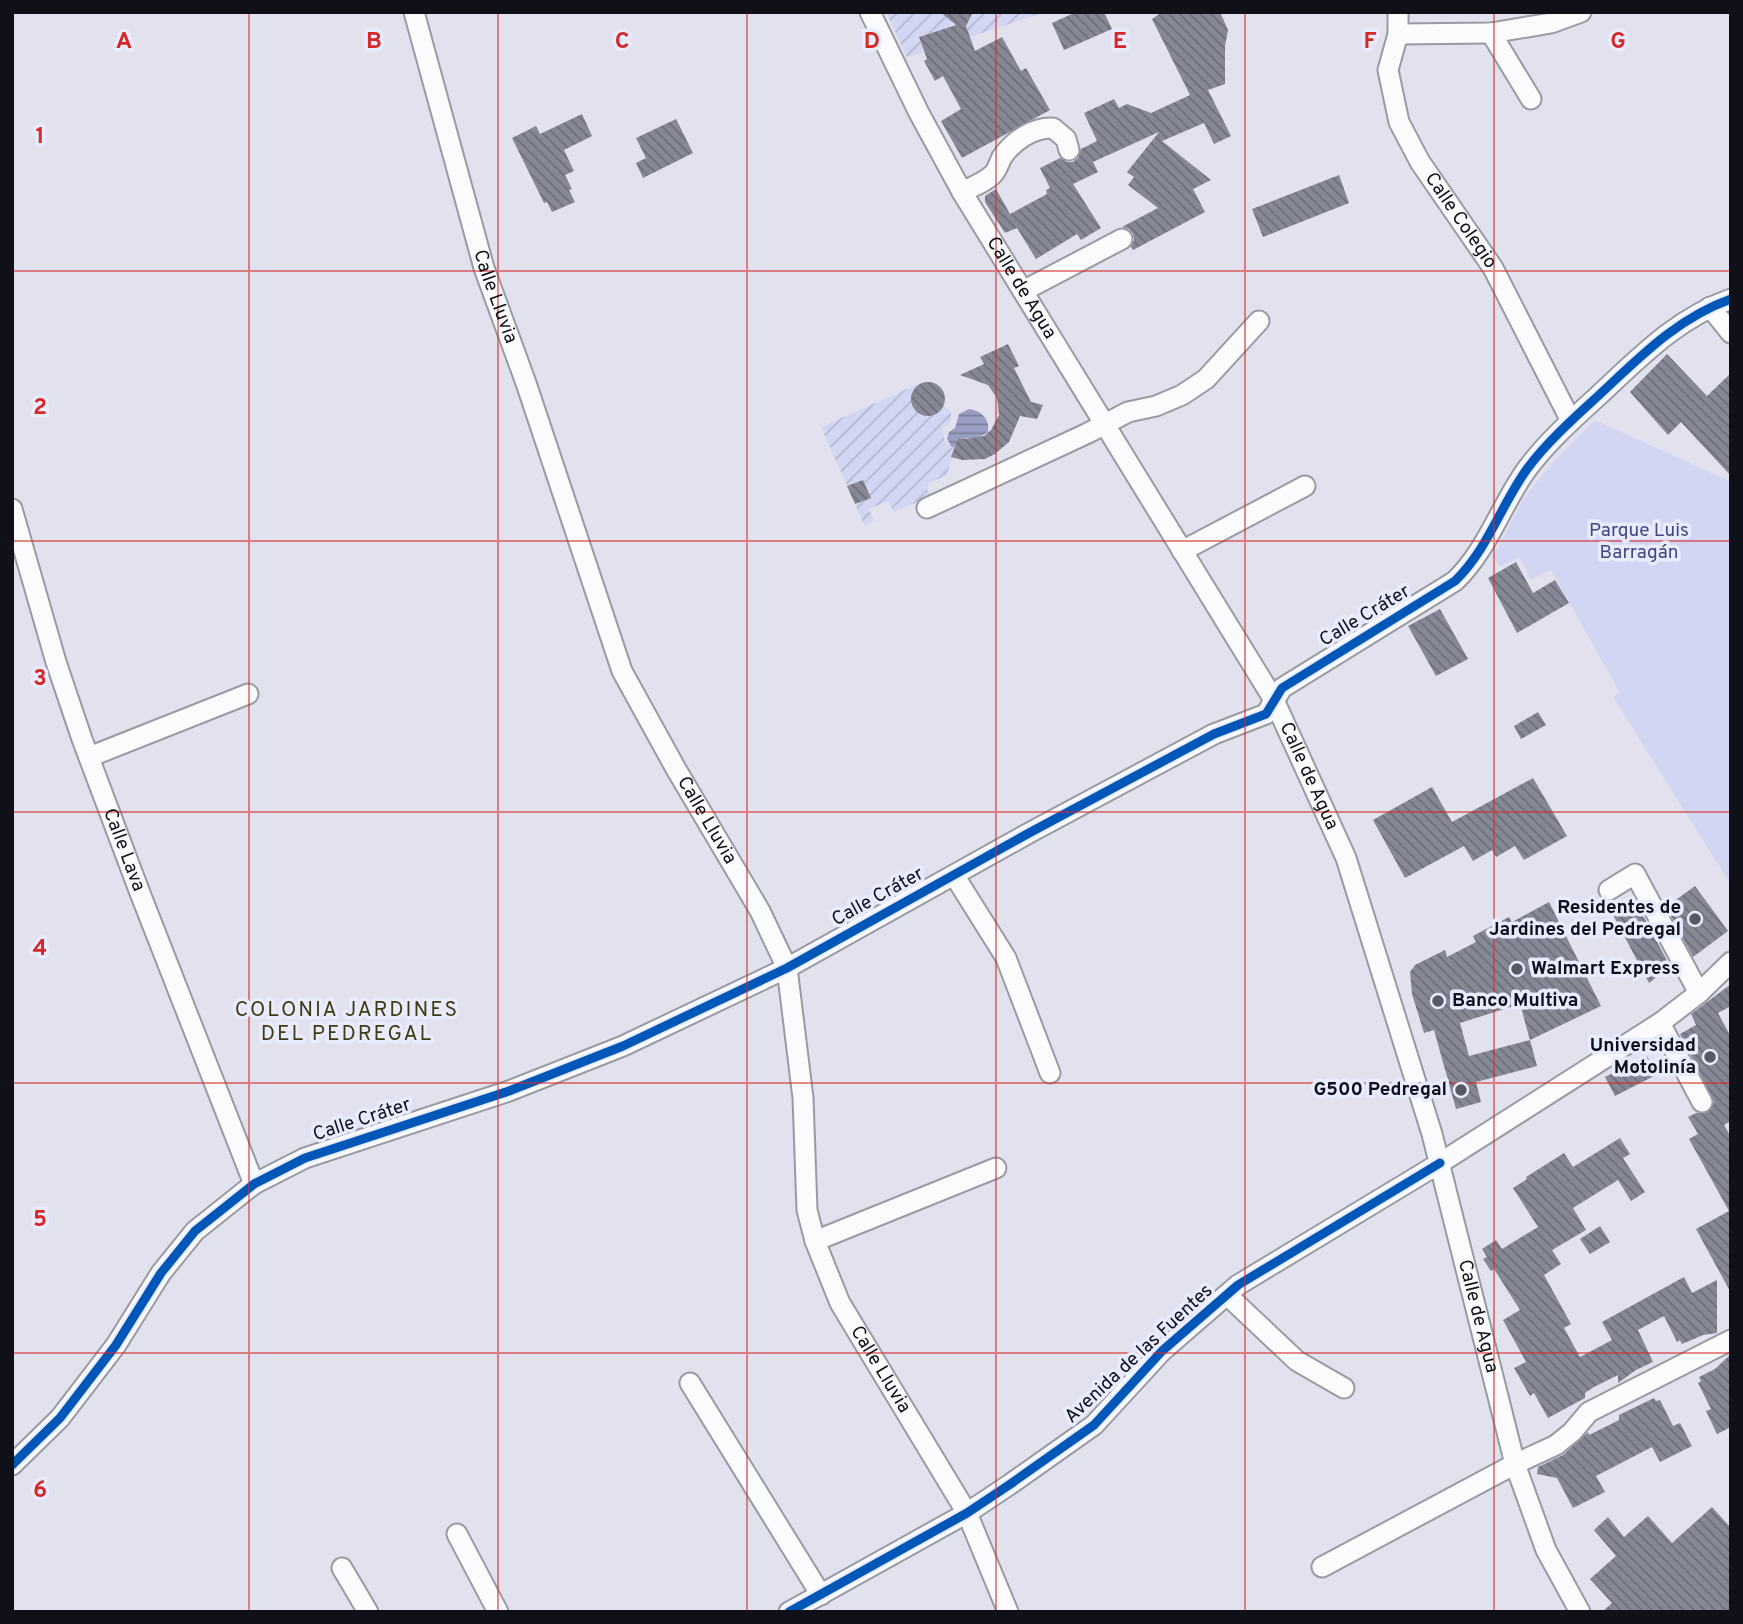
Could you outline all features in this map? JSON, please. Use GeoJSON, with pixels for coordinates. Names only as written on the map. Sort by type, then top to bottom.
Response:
{"type":"FeatureCollection","features":[{"type":"Feature","properties":{"kind":"street","name":"Calle Lluvia"},"geometry":{"type":"LineString","coordinates":[[414,12],[484,268],[622,671],[760,911],[787,968],[803,1098],[807,1210],[815,1241],[840,1303],[967,1513],[1008,1612]]}},
{"type":"Feature","properties":{"kind":"street","name":"Calle de Agua"},"geometry":{"type":"LineString","coordinates":[[870,12],[919,113],[962,192],[1274,701],[1346,858],[1440,1163],[1515,1464],[1546,1550],[1580,1612]]}},
{"type":"Feature","properties":{"kind":"street","name":"Calle Colegio"},"geometry":{"type":"LineString","coordinates":[[1398,12],[1398,34],[1388,70],[1399,121],[1420,162],[1493,268],[1571,421]]}},
{"type":"Feature","properties":{"kind":"street"},"geometry":{"type":"LineString","coordinates":[[1398,34],[1491,33],[1551,23],[1581,12]]}},
{"type":"Feature","properties":{"kind":"street"},"geometry":{"type":"LineString","coordinates":[[1491,33],[1531,100]]}},
{"type":"Feature","properties":{"kind":"street"},"geometry":{"type":"LineString","coordinates":[[962,192],[994,175],[998,164],[1011,146],[1030,133],[1053,128],[1066,139],[1069,150]]}},
{"type":"Feature","properties":{"kind":"street"},"geometry":{"type":"LineString","coordinates":[[1023,291],[1122,239]]}},
{"type":"Feature","properties":{"kind":"street","name":"Calle Cráter"},"geometry":{"type":"LineString","coordinates":[[12,1465],[60,1418],[116,1345],[161,1273],[195,1231],[254,1184],[305,1158],[509,1091],[623,1046],[787,968],[1214,734],[1266,714],[1282,688],[1455,581],[1470,566],[1529,466],[1571,421],[1670,331],[1710,307],[1731,299]]}},
{"type":"Feature","properties":{"kind":"street"},"geometry":{"type":"LineString","coordinates":[[1710,307],[1731,333]]}},
{"type":"Feature","properties":{"kind":"street"},"geometry":{"type":"LineString","coordinates":[[927,508],[1128,412],[1169,401],[1194,388],[1206,379],[1259,321]]}},
{"type":"Feature","properties":{"kind":"street"},"geometry":{"type":"LineString","coordinates":[[1182,551],[1305,486]]}},
{"type":"Feature","properties":{"kind":"street","name":"Calle Lava"},"geometry":{"type":"LineString","coordinates":[[12,509],[56,662],[89,757],[254,1184]]}},
{"type":"Feature","properties":{"kind":"street"},"geometry":{"type":"LineString","coordinates":[[89,757],[248,694]]}},
{"type":"Feature","properties":{"kind":"street"},"geometry":{"type":"LineString","coordinates":[[1609,890],[1635,874],[1699,993]]}},
{"type":"Feature","properties":{"kind":"street"},"geometry":{"type":"LineString","coordinates":[[954,875],[1006,958],[1050,1073]]}},
{"type":"Feature","properties":{"kind":"street","name":"Avenida de las Fuentes"},"geometry":{"type":"LineString","coordinates":[[789,1612],[967,1513],[1094,1425],[1162,1351],[1238,1285],[1440,1163],[1660,1023],[1699,993],[1731,962]]}},
{"type":"Feature","properties":{"kind":"street"},"geometry":{"type":"LineString","coordinates":[[1660,1023],[1702,1102]]}},
{"type":"Feature","properties":{"kind":"street"},"geometry":{"type":"LineString","coordinates":[[815,1241],[996,1168]]}},
{"type":"Feature","properties":{"kind":"street"},"geometry":{"type":"LineString","coordinates":[[1227,1295],[1297,1361],[1344,1388]]}},
{"type":"Feature","properties":{"kind":"street"},"geometry":{"type":"LineString","coordinates":[[1322,1567],[1565,1438],[1589,1412],[1731,1340]]}},
{"type":"Feature","properties":{"kind":"street"},"geometry":{"type":"LineString","coordinates":[[690,1383],[821,1595]]}},
{"type":"Feature","properties":{"kind":"street"},"geometry":{"type":"LineString","coordinates":[[457,1534],[498,1612]]}},
{"type":"Feature","properties":{"kind":"street"},"geometry":{"type":"LineString","coordinates":[[342,1568],[368,1612]]}},
{"type":"Feature","properties":{"kind":"green space"},"geometry":{"type":"Polygon","coordinates":[[[886,12],[940,12],[952,20],[949,27],[919,37],[924,52],[907,57],[886,12]]]}},
{"type":"Feature","properties":{"kind":"green space"},"geometry":{"type":"Polygon","coordinates":[[[969,12],[1045,12],[970,37],[966,26],[969,12]]]}},
{"type":"Feature","properties":{"kind":"green space"},"geometry":{"type":"Polygon","coordinates":[[[923,382],[913,396],[918,412],[932,415],[944,406],[951,412],[951,421],[942,429],[945,442],[955,447],[947,475],[929,483],[927,490],[933,495],[894,512],[888,501],[869,509],[874,521],[864,525],[855,504],[870,498],[863,480],[847,486],[821,427],[923,382]]]}},
{"type":"Feature","properties":{"kind":"green space","name":"Parque Luis Barragán"},"geometry":{"type":"Polygon","coordinates":[[[1595,420],[1731,482],[1731,885],[1613,697],[1620,693],[1551,570],[1531,580],[1519,557],[1500,566],[1493,557],[1524,498],[1554,461],[1595,420]]]}},
{"type":"Feature","properties":{"kind":"shaded area"},"geometry":{"type":"Polygon","coordinates":[[[969,409],[984,416],[988,423],[988,432],[976,439],[958,438],[955,447],[951,446],[947,439],[949,432],[955,428],[959,414],[969,409]]]}},
{"type":"Feature","properties":{"kind":"building"},"geometry":{"type":"Polygon","coordinates":[[[940,12],[973,12],[966,26],[975,51],[1002,37],[1021,71],[1026,68],[1050,110],[962,158],[941,121],[961,109],[943,76],[935,81],[924,61],[927,59],[919,37],[956,25],[940,12]]]}},
{"type":"Feature","properties":{"kind":"building"},"geometry":{"type":"Polygon","coordinates":[[[1076,12],[1104,12],[1112,29],[1064,50],[1052,23],[1076,12]]]}},
{"type":"Feature","properties":{"kind":"building"},"geometry":{"type":"Polygon","coordinates":[[[1162,12],[1220,12],[1228,30],[1225,46],[1225,84],[1208,90],[1231,136],[1214,144],[1204,123],[1162,141],[1211,180],[1193,189],[1205,212],[1133,250],[1131,247],[1133,234],[1122,227],[1158,208],[1128,185],[1134,177],[1127,172],[1159,132],[1093,162],[1098,172],[1073,184],[1101,228],[1081,240],[1077,234],[1036,259],[1017,228],[1005,233],[985,202],[985,196],[996,189],[1010,214],[1047,194],[1046,190],[1050,188],[1040,168],[1060,158],[1073,162],[1078,158],[1081,149],[1097,141],[1084,113],[1114,99],[1119,108],[1127,104],[1151,113],[1190,95],[1152,19],[1162,12]]]}},
{"type":"Feature","properties":{"kind":"building"},"geometry":{"type":"Polygon","coordinates":[[[582,114],[592,136],[564,150],[574,171],[565,175],[575,202],[552,212],[547,202],[544,203],[512,138],[536,126],[540,134],[582,114]]]}},
{"type":"Feature","properties":{"kind":"building"},"geometry":{"type":"Polygon","coordinates":[[[676,119],[693,153],[643,178],[636,163],[646,158],[636,138],[676,119]]]}},
{"type":"Feature","properties":{"kind":"building"},"geometry":{"type":"Polygon","coordinates":[[[1339,175],[1349,203],[1263,237],[1252,209],[1339,175]]]}},
{"type":"Feature","properties":{"kind":"building"},"geometry":{"type":"Polygon","coordinates":[[[1008,344],[1019,366],[1014,368],[1031,402],[1043,405],[1037,419],[1020,416],[1009,442],[985,459],[962,460],[951,457],[958,438],[984,436],[991,430],[999,415],[997,398],[988,385],[960,375],[984,364],[980,357],[1008,344]]]}},
{"type":"Feature","properties":{"kind":"building"},"geometry":{"type":"Polygon","coordinates":[[[1667,354],[1707,396],[1731,373],[1731,476],[1681,422],[1668,435],[1630,392],[1667,354]]]}},
{"type":"Feature","properties":{"kind":"building"},"geometry":{"type":"Polygon","coordinates":[[[928,382],[940,387],[945,399],[940,411],[928,416],[916,411],[911,399],[916,387],[928,382]]]}},
{"type":"Feature","properties":{"kind":"building"},"geometry":{"type":"Polygon","coordinates":[[[863,480],[871,498],[855,504],[847,486],[863,480]]]}},
{"type":"Feature","properties":{"kind":"building"},"geometry":{"type":"Polygon","coordinates":[[[1516,562],[1533,593],[1555,580],[1569,603],[1517,633],[1488,578],[1516,562]]]}},
{"type":"Feature","properties":{"kind":"building"},"geometry":{"type":"Polygon","coordinates":[[[1440,609],[1468,659],[1436,676],[1408,626],[1440,609]]]}},
{"type":"Feature","properties":{"kind":"building"},"geometry":{"type":"Polygon","coordinates":[[[1538,712],[1546,725],[1521,739],[1514,726],[1538,712]]]}},
{"type":"Feature","properties":{"kind":"building"},"geometry":{"type":"Polygon","coordinates":[[[1533,778],[1567,836],[1524,860],[1515,846],[1496,857],[1492,850],[1473,861],[1464,846],[1405,878],[1373,820],[1432,787],[1452,822],[1533,778]]]}},
{"type":"Feature","properties":{"kind":"building","name":"Residentes de Jardines del Pedregal"},"geometry":{"type":"Polygon","coordinates":[[[1695,886],[1728,931],[1693,957],[1666,907],[1695,886]]]}},
{"type":"Feature","properties":{"kind":"building"},"geometry":{"type":"Polygon","coordinates":[[[1635,901],[1670,966],[1649,983],[1612,913],[1635,901]]]}},
{"type":"Feature","properties":{"kind":"building","name":"Walmart Express"},"geometry":{"type":"Polygon","coordinates":[[[1549,902],[1601,1006],[1530,1040],[1537,1066],[1476,1082],[1481,1102],[1456,1109],[1434,1030],[1424,1033],[1412,994],[1410,972],[1415,965],[1445,950],[1447,957],[1476,942],[1473,936],[1509,917],[1512,922],[1549,902]],[[1520,1004],[1460,1023],[1469,1056],[1530,1040],[1520,1004]]]}},
{"type":"Feature","properties":{"kind":"building"},"geometry":{"type":"Polygon","coordinates":[[[1731,984],[1731,1006],[1718,1013],[1731,1037],[1731,1121],[1724,1125],[1731,1137],[1731,1293],[1696,1229],[1729,1211],[1689,1139],[1698,1134],[1688,1117],[1708,1112],[1714,1102],[1680,1034],[1696,1025],[1691,1014],[1731,984]]]}},
{"type":"Feature","properties":{"kind":"building"},"geometry":{"type":"Polygon","coordinates":[[[1647,1056],[1656,1075],[1615,1096],[1605,1077],[1647,1056]]]}},
{"type":"Feature","properties":{"kind":"building"},"geometry":{"type":"Polygon","coordinates":[[[1620,1138],[1630,1154],[1623,1158],[1645,1192],[1631,1201],[1618,1180],[1573,1208],[1586,1230],[1552,1250],[1561,1264],[1544,1275],[1571,1324],[1564,1328],[1580,1357],[1612,1340],[1602,1322],[1684,1277],[1692,1293],[1717,1280],[1717,1333],[1703,1335],[1682,1344],[1680,1340],[1677,1342],[1664,1316],[1638,1330],[1653,1362],[1618,1383],[1618,1375],[1594,1387],[1585,1393],[1585,1398],[1548,1418],[1534,1393],[1530,1396],[1514,1368],[1526,1362],[1503,1320],[1520,1310],[1494,1269],[1491,1271],[1483,1259],[1487,1257],[1482,1249],[1496,1240],[1502,1249],[1538,1227],[1513,1188],[1527,1179],[1526,1177],[1564,1153],[1573,1167],[1620,1138]]]}},
{"type":"Feature","properties":{"kind":"building"},"geometry":{"type":"Polygon","coordinates":[[[1600,1226],[1610,1242],[1590,1254],[1580,1239],[1600,1226]]]}},
{"type":"Feature","properties":{"kind":"building"},"geometry":{"type":"Polygon","coordinates":[[[1731,1354],[1731,1427],[1717,1434],[1706,1411],[1711,1409],[1698,1383],[1701,1381],[1699,1377],[1715,1369],[1731,1354]]]}},
{"type":"Feature","properties":{"kind":"building"},"geometry":{"type":"Polygon","coordinates":[[[1654,1398],[1656,1401],[1660,1400],[1673,1426],[1680,1423],[1692,1446],[1660,1462],[1652,1447],[1596,1476],[1605,1492],[1573,1508],[1557,1478],[1537,1474],[1538,1467],[1563,1455],[1588,1432],[1589,1435],[1619,1420],[1619,1415],[1654,1398]]]}},
{"type":"Feature","properties":{"kind":"building"},"geometry":{"type":"Polygon","coordinates":[[[1712,1507],[1731,1528],[1731,1612],[1602,1612],[1612,1603],[1590,1579],[1616,1556],[1594,1530],[1608,1517],[1624,1537],[1648,1516],[1672,1543],[1712,1507]]]}},
{"type":"Feature","properties":{"kind":"cycle path"},"geometry":{"type":"LineString","coordinates":[[12,1465],[60,1418],[116,1345],[161,1273],[195,1231],[254,1184],[305,1158],[509,1091],[623,1046],[787,968],[1214,734],[1266,714],[1282,688],[1455,581],[1477,555],[1527,469],[1552,440],[1660,340],[1693,317],[1731,299]]}},
{"type":"Feature","properties":{"kind":"cycle path"},"geometry":{"type":"LineString","coordinates":[[789,1612],[967,1513],[1009,1485],[1094,1425],[1162,1351],[1238,1285],[1440,1163]]}},
{"type":"Feature","properties":{"kind":"place","name":"Residentes de Jardines del Pedregal"},"geometry":{"type":"Point","coordinates":[1695,919]}},
{"type":"Feature","properties":{"kind":"place","name":"Walmart Express"},"geometry":{"type":"Point","coordinates":[1517,969]}},
{"type":"Feature","properties":{"kind":"place","name":"Banco Multiva"},"geometry":{"type":"Point","coordinates":[1438,1001]}},
{"type":"Feature","properties":{"kind":"place","name":"Universidad Motolinía"},"geometry":{"type":"Point","coordinates":[1710,1057]}},
{"type":"Feature","properties":{"kind":"place","name":"G500 Pedregal"},"geometry":{"type":"Point","coordinates":[1461,1090]}},
{"type":"Feature","properties":{"kind":"district","name":"COLONIA JARDINES DEL PEDREGAL"},"geometry":{"type":"Point","coordinates":[347,1022]}}]}
